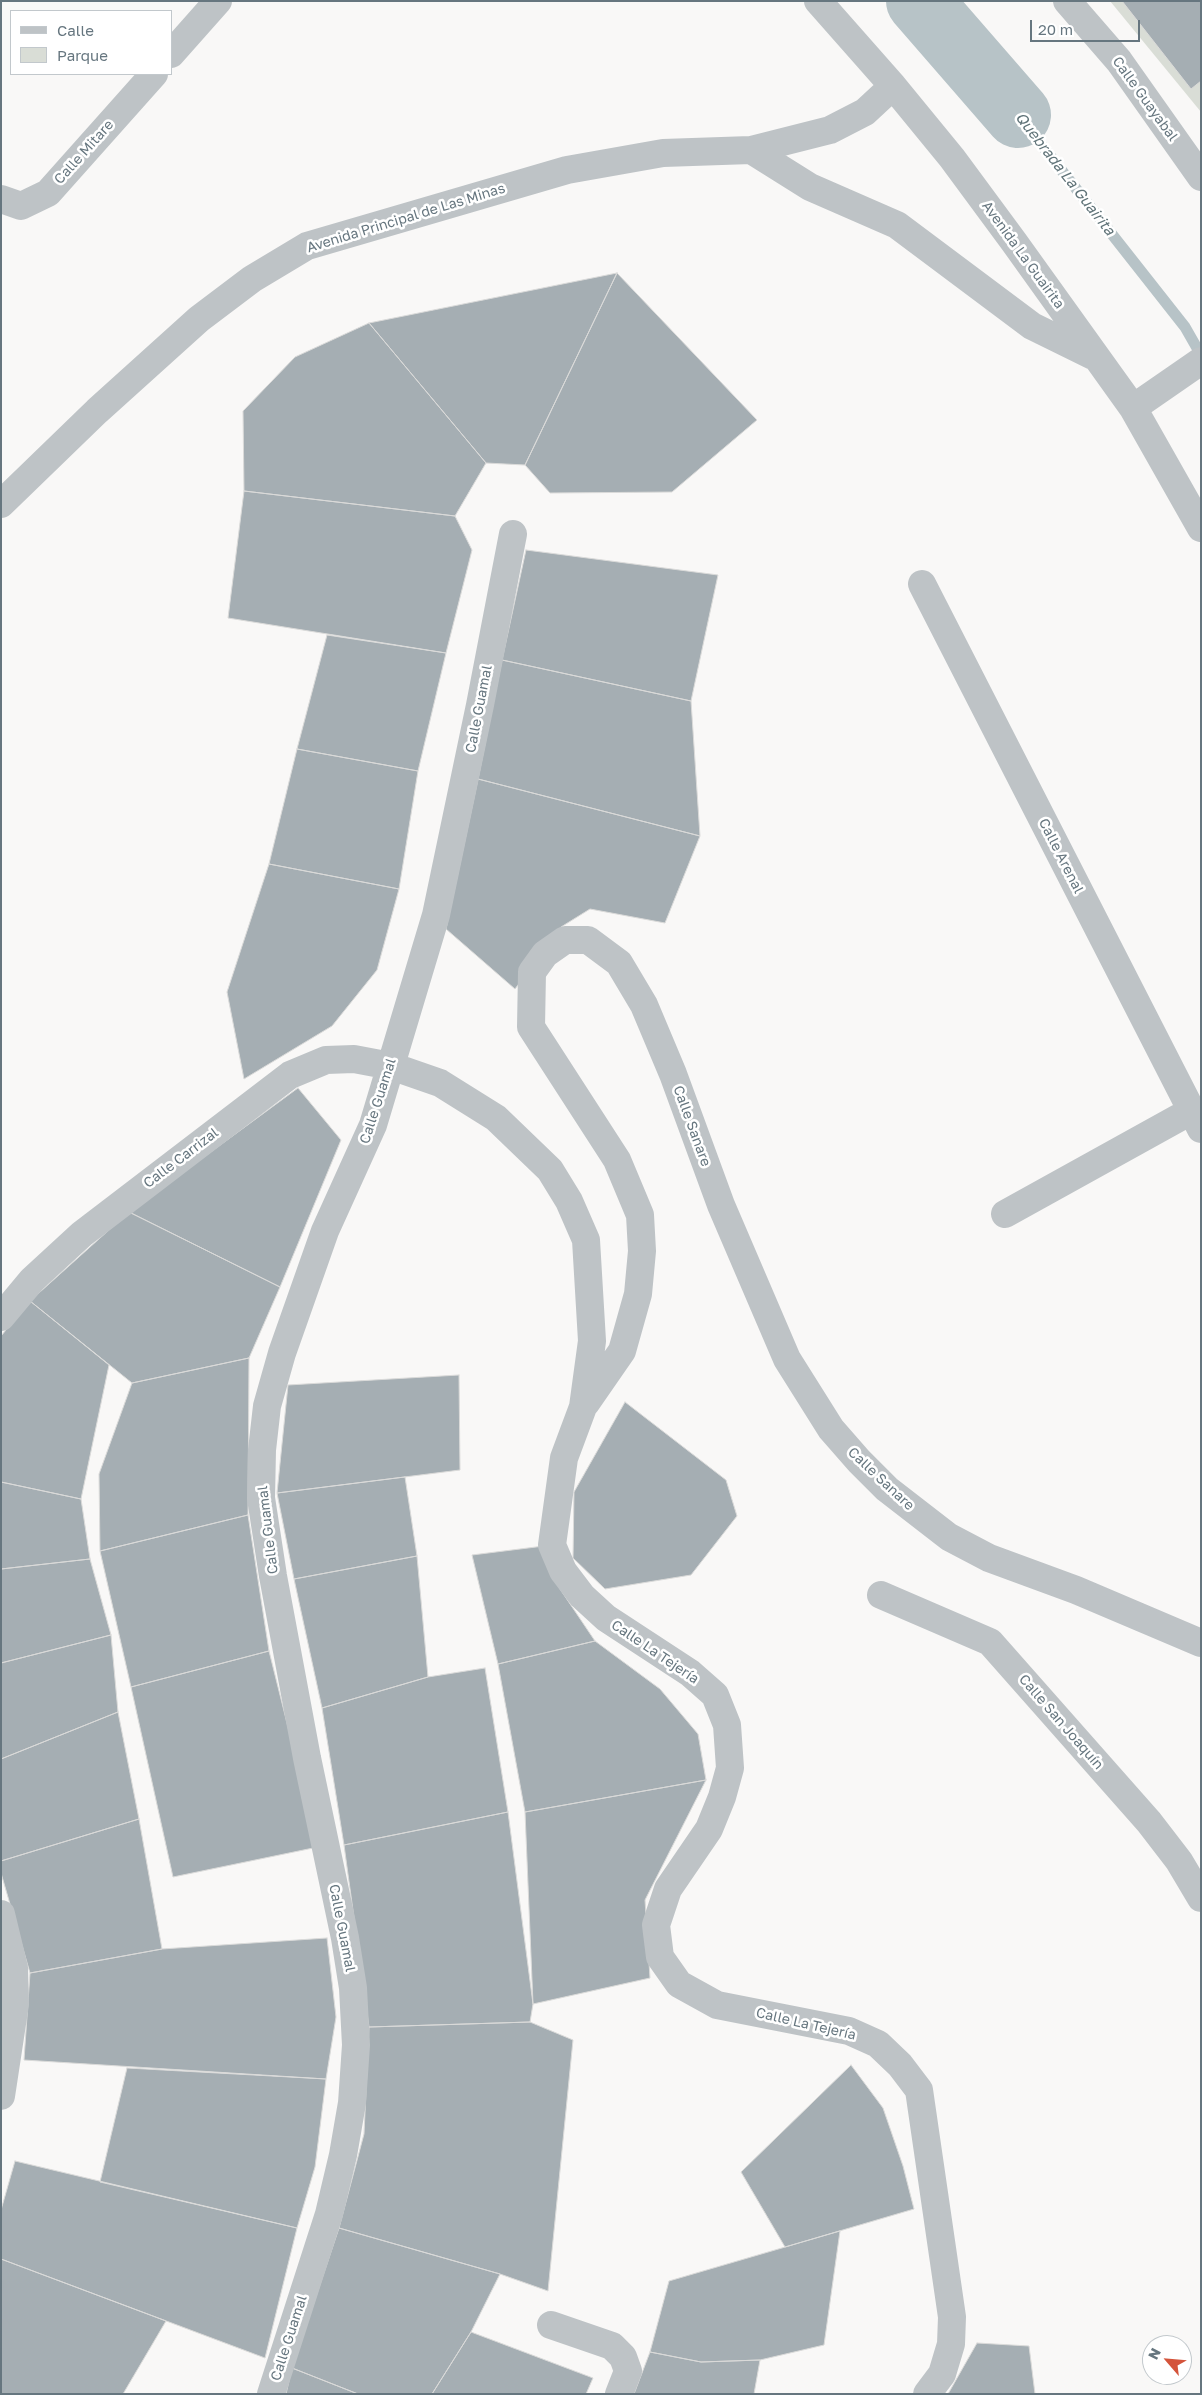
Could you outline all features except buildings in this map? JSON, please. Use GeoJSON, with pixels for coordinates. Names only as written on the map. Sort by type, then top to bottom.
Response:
{"type":"FeatureCollection","features":[{"type":"Feature","properties":{"kind":"street"},"geometry":{"type":"LineString","coordinates":[[172,53],[218,1]]}},
{"type":"Feature","properties":{"kind":"street","name":"Avenida La Guairita"},"geometry":{"type":"LineString","coordinates":[[818,1],[893,86],[952,158],[1133,408],[1201,528]]}},
{"type":"Feature","properties":{"kind":"street","name":"Calle Guayabal"},"geometry":{"type":"LineString","coordinates":[[1067,1],[1119,61],[1201,177]]}},
{"type":"Feature","properties":{"kind":"street","name":"Calle Mitare"},"geometry":{"type":"LineString","coordinates":[[1,199],[20,206],[48,193],[153,75]]}},
{"type":"Feature","properties":{"kind":"street","name":"Avenida Principal de Las Minas"},"geometry":{"type":"LineString","coordinates":[[1,504],[97,410],[199,319],[252,279],[307,246],[567,170],[663,152],[751,150],[830,130],[865,112],[893,86]]}},
{"type":"Feature","properties":{"kind":"street"},"geometry":{"type":"LineString","coordinates":[[751,150],[810,187],[897,225],[1032,326],[1094,356]]}},
{"type":"Feature","properties":{"kind":"street"},"geometry":{"type":"LineString","coordinates":[[1133,408],[1201,362]]}},
{"type":"Feature","properties":{"kind":"street","name":"Calle Guamal"},"geometry":{"type":"LineString","coordinates":[[271,2394],[329,2214],[350,2112],[356,2045],[353,1988],[345,1938],[307,1758],[273,1576],[261,1498],[262,1450],[267,1406],[282,1353],[325,1231],[373,1125],[436,915],[480,705],[513,534]]}},
{"type":"Feature","properties":{"kind":"street","name":"Calle Arenal"},"geometry":{"type":"LineString","coordinates":[[922,584],[1196,1120]]}},
{"type":"Feature","properties":{"kind":"street","name":"Calle Sanare"},"geometry":{"type":"LineString","coordinates":[[583,1407],[622,1351],[638,1294],[642,1251],[640,1215],[617,1160],[531,1027],[532,972],[545,954],[565,940],[588,940],[619,964],[644,1005],[673,1074],[721,1205],[787,1359],[831,1429],[859,1461],[887,1488],[949,1537],[989,1558],[1076,1590],[1201,1643]]}},
{"type":"Feature","properties":{"kind":"street","name":"Calle Carrizal"},"geometry":{"type":"LineString","coordinates":[[1,1317],[32,1280],[82,1234],[290,1075],[326,1060],[354,1059],[391,1066]]}},
{"type":"Feature","properties":{"kind":"street","name":"Calle La Tejería"},"geometry":{"type":"LineString","coordinates":[[391,1066],[440,1083],[496,1118],[550,1170],[569,1202],[586,1240],[592,1341],[583,1407],[564,1458],[552,1545],[563,1571],[582,1596],[606,1618],[690,1673],[715,1695],[727,1726],[730,1768],[722,1797],[709,1829],[668,1889],[656,1925],[660,1957],[679,1984],[717,2005],[849,2031],[878,2044],[900,2064],[919,2090],[952,2317],[951,2344],[942,2374],[927,2394]]}},
{"type":"Feature","properties":{"kind":"street"},"geometry":{"type":"LineString","coordinates":[[1005,1214],[1196,1120]]}},
{"type":"Feature","properties":{"kind":"street","name":"Calle San Joaquín"},"geometry":{"type":"LineString","coordinates":[[882,1595],[990,1642],[1149,1822],[1179,1861],[1201,1898]]}},
{"type":"Feature","properties":{"kind":"street"},"geometry":{"type":"LineString","coordinates":[[1,1914],[14,1968],[15,2004],[1,2096]]}},
{"type":"Feature","properties":{"kind":"street"},"geometry":{"type":"LineString","coordinates":[[551,2324],[612,2346],[623,2357],[628,2371],[619,2394]]}},
{"type":"Feature","properties":{"kind":"green space"},"geometry":{"type":"Polygon","coordinates":[[[1110,1],[1201,1],[1201,112],[1110,1]]]}},
{"type":"Feature","properties":{"kind":"waterway","name":"Quebrada La Guairita"},"geometry":{"type":"LineString","coordinates":[[919,1],[1018,115]]}},
{"type":"Feature","properties":{"kind":"waterway","name":"Quebrada La Guairita"},"geometry":{"type":"LineString","coordinates":[[1018,115],[1185,327],[1201,355]]}}]}
